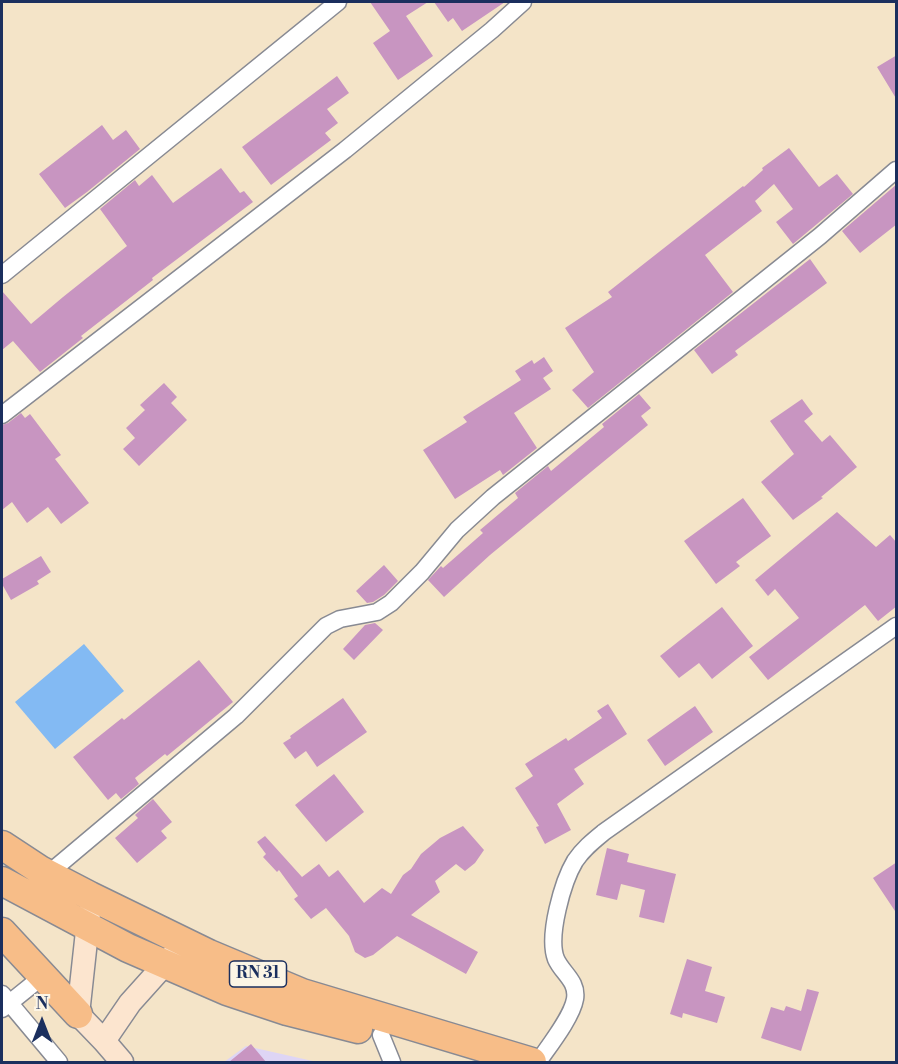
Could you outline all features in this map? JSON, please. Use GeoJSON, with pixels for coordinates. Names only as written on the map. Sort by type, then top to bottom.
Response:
{"type":"FeatureCollection","features":[{"type":"Feature","properties":{"kind":"highway","name":"RN 31"},"geometry":{"type":"LineString","coordinates":[[2,844],[48,874],[90,896],[209,954],[302,993],[532,1062]]}},
{"type":"Feature","properties":{"kind":"highway","name":"RN 31"},"geometry":{"type":"LineString","coordinates":[[2,881],[128,948],[227,991],[287,1011],[492,1062]]}},
{"type":"Feature","properties":{"kind":"highway"},"geometry":{"type":"LineString","coordinates":[[2,932],[78,1014]]}},
{"type":"Feature","properties":{"kind":"street"},"geometry":{"type":"LineString","coordinates":[[2,275],[338,2]]}},
{"type":"Feature","properties":{"kind":"street"},"geometry":{"type":"LineString","coordinates":[[2,415],[345,150],[523,2]]}},
{"type":"Feature","properties":{"kind":"street"},"geometry":{"type":"LineString","coordinates":[[48,874],[236,716],[326,626],[340,619],[377,612],[391,603],[422,572],[457,530],[493,497],[820,236],[897,170]]}},
{"type":"Feature","properties":{"kind":"street"},"geometry":{"type":"LineString","coordinates":[[538,1062],[572,1011],[575,998],[572,982],[556,959],[555,921],[565,881],[586,846],[897,626]]}},
{"type":"Feature","properties":{"kind":"street"},"geometry":{"type":"LineString","coordinates":[[90,896],[78,1014],[122,1062]]}},
{"type":"Feature","properties":{"kind":"street"},"geometry":{"type":"LineString","coordinates":[[104,1041],[130,1003],[184,941]]}},
{"type":"Feature","properties":{"kind":"street"},"geometry":{"type":"LineString","coordinates":[[43,976],[4,1002],[59,1062]]}},
{"type":"Feature","properties":{"kind":"street"},"geometry":{"type":"LineString","coordinates":[[381,1035],[392,1062]]}},
{"type":"Feature","properties":{"kind":"shaded area"},"geometry":{"type":"Polygon","coordinates":[[[246,1046],[317,1062],[224,1062],[246,1046]]]}},
{"type":"Feature","properties":{"kind":"water"},"geometry":{"type":"Polygon","coordinates":[[[84,644],[124,691],[55,749],[15,702],[84,644]]]}},
{"type":"Feature","properties":{"kind":"building"},"geometry":{"type":"Polygon","coordinates":[[[370,2],[428,2],[406,16],[433,56],[398,80],[373,43],[390,31],[370,2]]]}},
{"type":"Feature","properties":{"kind":"building"},"geometry":{"type":"Polygon","coordinates":[[[434,2],[505,2],[462,31],[453,18],[448,22],[434,2]]]}},
{"type":"Feature","properties":{"kind":"building"},"geometry":{"type":"Polygon","coordinates":[[[897,55],[897,100],[877,67],[897,55]]]}},
{"type":"Feature","properties":{"kind":"building"},"geometry":{"type":"Polygon","coordinates":[[[337,76],[349,93],[327,109],[338,123],[325,133],[331,140],[271,185],[242,147],[337,76]]]}},
{"type":"Feature","properties":{"kind":"building"},"geometry":{"type":"Polygon","coordinates":[[[102,125],[113,140],[126,130],[140,149],[65,208],[39,174],[102,125]]]}},
{"type":"Feature","properties":{"kind":"building"},"geometry":{"type":"Polygon","coordinates":[[[789,148],[819,187],[837,174],[853,194],[793,244],[776,222],[793,209],[774,184],[755,201],[762,211],[705,255],[733,292],[588,408],[572,390],[594,372],[565,328],[612,297],[608,292],[744,187],[763,170],[762,168],[789,148]]]}},
{"type":"Feature","properties":{"kind":"building"},"geometry":{"type":"Polygon","coordinates":[[[221,168],[240,193],[244,191],[253,202],[152,278],[153,280],[81,336],[83,338],[40,372],[13,341],[2,350],[2,291],[31,324],[127,246],[100,209],[135,180],[139,186],[152,175],[173,203],[221,168]]]}},
{"type":"Feature","properties":{"kind":"building"},"geometry":{"type":"Polygon","coordinates":[[[897,184],[897,224],[860,253],[842,231],[897,184]]]}},
{"type":"Feature","properties":{"kind":"building"},"geometry":{"type":"Polygon","coordinates":[[[810,259],[827,283],[735,351],[738,355],[712,374],[694,350],[810,259]]]}},
{"type":"Feature","properties":{"kind":"building"},"geometry":{"type":"Polygon","coordinates":[[[544,357],[553,371],[543,378],[551,389],[514,413],[537,448],[503,475],[500,470],[455,499],[423,450],[467,422],[463,417],[521,380],[515,371],[532,360],[534,364],[544,357]]]}},
{"type":"Feature","properties":{"kind":"building"},"geometry":{"type":"Polygon","coordinates":[[[164,383],[177,397],[171,403],[187,420],[139,466],[123,449],[135,438],[126,428],[145,410],[140,405],[164,383]]]}},
{"type":"Feature","properties":{"kind":"building"},"geometry":{"type":"Polygon","coordinates":[[[639,394],[651,408],[641,416],[648,425],[490,555],[444,597],[428,580],[441,566],[443,568],[483,533],[480,530],[518,498],[515,493],[548,466],[551,471],[639,394]]]}},
{"type":"Feature","properties":{"kind":"building"},"geometry":{"type":"Polygon","coordinates":[[[802,399],[813,414],[804,421],[822,442],[830,435],[857,467],[821,497],[823,498],[793,520],[761,482],[794,454],[770,421],[802,399]]]}},
{"type":"Feature","properties":{"kind":"building"},"geometry":{"type":"Polygon","coordinates":[[[21,413],[25,418],[30,414],[61,455],[55,459],[89,503],[61,524],[48,507],[27,523],[12,502],[2,510],[2,425],[21,413]]]}},
{"type":"Feature","properties":{"kind":"building"},"geometry":{"type":"Polygon","coordinates":[[[743,498],[771,536],[736,562],[740,566],[716,584],[684,541],[743,498]]]}},
{"type":"Feature","properties":{"kind":"building"},"geometry":{"type":"Polygon","coordinates":[[[837,512],[876,547],[890,535],[897,543],[897,606],[878,621],[865,605],[768,680],[749,657],[799,618],[775,589],[768,596],[755,580],[837,512]]]}},
{"type":"Feature","properties":{"kind":"building"},"geometry":{"type":"Polygon","coordinates":[[[41,556],[51,572],[37,581],[39,584],[11,600],[2,584],[2,579],[41,556]]]}},
{"type":"Feature","properties":{"kind":"building"},"geometry":{"type":"Polygon","coordinates":[[[384,565],[398,581],[384,595],[367,603],[356,591],[384,565]]]}},
{"type":"Feature","properties":{"kind":"building"},"geometry":{"type":"Polygon","coordinates":[[[722,607],[753,646],[712,679],[699,663],[679,678],[660,656],[722,607]]]}},
{"type":"Feature","properties":{"kind":"building"},"geometry":{"type":"Polygon","coordinates":[[[375,623],[383,630],[354,660],[343,649],[365,625],[375,623]]]}},
{"type":"Feature","properties":{"kind":"building"},"geometry":{"type":"Polygon","coordinates":[[[199,660],[233,702],[167,756],[165,754],[135,778],[139,784],[121,799],[116,793],[108,800],[73,757],[199,660]]]}},
{"type":"Feature","properties":{"kind":"building"},"geometry":{"type":"Polygon","coordinates":[[[343,698],[367,732],[317,767],[306,751],[295,759],[283,743],[343,698]]]}},
{"type":"Feature","properties":{"kind":"building"},"geometry":{"type":"Polygon","coordinates":[[[608,704],[627,734],[574,769],[584,784],[557,804],[571,830],[545,844],[536,827],[539,826],[515,788],[533,776],[525,764],[566,738],[568,741],[602,718],[597,711],[608,704]]]}},
{"type":"Feature","properties":{"kind":"building"},"geometry":{"type":"Polygon","coordinates":[[[695,706],[713,732],[665,766],[647,740],[695,706]]]}},
{"type":"Feature","properties":{"kind":"building"},"geometry":{"type":"Polygon","coordinates":[[[334,774],[364,812],[326,842],[295,805],[334,774]]]}},
{"type":"Feature","properties":{"kind":"building"},"geometry":{"type":"Polygon","coordinates":[[[153,799],[172,822],[161,831],[167,838],[137,863],[115,838],[138,818],[135,815],[153,799]]]}},
{"type":"Feature","properties":{"kind":"building"},"geometry":{"type":"Polygon","coordinates":[[[463,826],[484,850],[475,863],[465,871],[456,864],[435,881],[440,892],[411,915],[478,952],[466,974],[397,936],[373,955],[365,958],[355,952],[349,936],[326,908],[311,919],[294,899],[298,896],[279,870],[277,872],[263,857],[266,854],[257,842],[265,836],[302,877],[319,864],[329,877],[338,870],[364,903],[382,888],[391,894],[421,854],[440,838],[463,826]]]}},
{"type":"Feature","properties":{"kind":"building"},"geometry":{"type":"Polygon","coordinates":[[[607,848],[629,854],[627,862],[676,874],[664,923],[639,917],[645,890],[621,884],[617,900],[596,895],[607,848]]]}},
{"type":"Feature","properties":{"kind":"building"},"geometry":{"type":"Polygon","coordinates":[[[897,862],[897,914],[873,878],[897,862]]]}},
{"type":"Feature","properties":{"kind":"building"},"geometry":{"type":"Polygon","coordinates":[[[687,959],[712,967],[705,991],[725,997],[717,1023],[683,1013],[682,1018],[670,1014],[687,959]]]}},
{"type":"Feature","properties":{"kind":"building"},"geometry":{"type":"Polygon","coordinates":[[[807,989],[819,992],[801,1051],[761,1038],[771,1007],[784,1011],[786,1006],[801,1011],[807,989]]]}},
{"type":"Feature","properties":{"kind":"building"},"geometry":{"type":"Polygon","coordinates":[[[251,1044],[266,1062],[229,1062],[251,1044]]]}}]}
